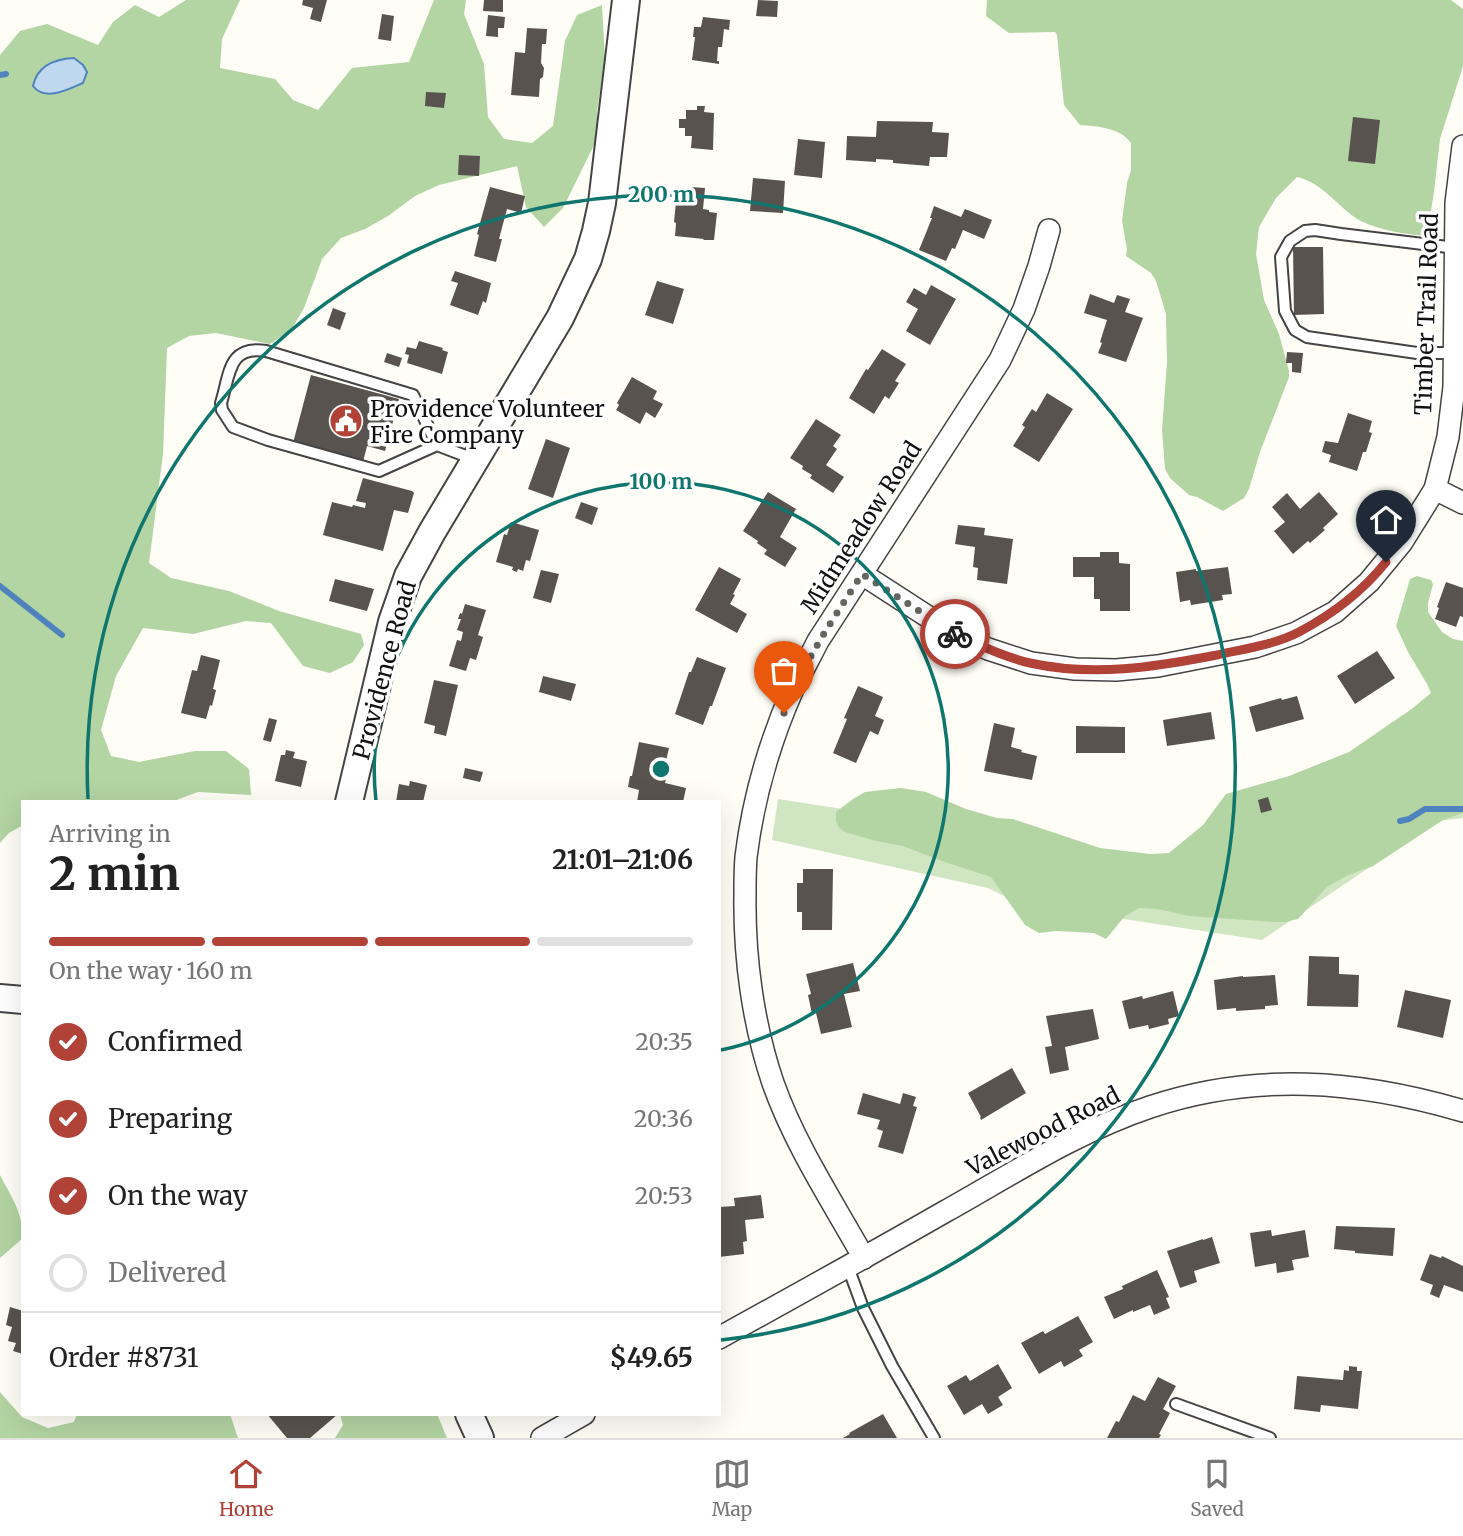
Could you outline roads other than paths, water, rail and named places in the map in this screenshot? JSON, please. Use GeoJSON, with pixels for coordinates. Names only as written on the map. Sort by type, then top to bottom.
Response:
{"type":"FeatureCollection","features":[{"type":"Feature","properties":{"kind":"street","name":"Providence Road"},"geometry":{"type":"LineString","coordinates":[[349,800],[382,661],[400,598],[419,555],[560,318],[588,259],[602,203],[626,0]]}},
{"type":"Feature","properties":{"kind":"street","name":"Timber Trail Road"},"geometry":{"type":"LineString","coordinates":[[862,574],[950,631],[988,649],[1031,663],[1074,669],[1116,670],[1158,666],[1255,648],[1296,633],[1335,612],[1370,582],[1402,542],[1435,489],[1448,437],[1454,387],[1456,204],[1463,146]]}},
{"type":"Feature","properties":{"kind":"street","name":"Midmeadow Road"},"geometry":{"type":"LineString","coordinates":[[856,1262],[773,1083],[759,1030],[750,980],[745,917],[746,859],[757,799],[774,737],[793,689],[818,641],[999,360],[1024,309],[1040,266],[1049,230]]}},
{"type":"Feature","properties":{"kind":"street"},"geometry":{"type":"LineString","coordinates":[[1435,489],[1463,503]]}},
{"type":"Feature","properties":{"kind":"street"},"geometry":{"type":"LineString","coordinates":[[0,998],[21,1000]]}},
{"type":"Feature","properties":{"kind":"street","name":"Valewood Road"},"geometry":{"type":"LineString","coordinates":[[721,1337],[1077,1138],[1149,1107],[1261,1084],[1329,1084],[1401,1095],[1463,1111]]}},
{"type":"Feature","properties":{"kind":"street"},"geometry":{"type":"LineString","coordinates":[[470,1416],[480,1438]]}},
{"type":"Feature","properties":{"kind":"street"},"geometry":{"type":"LineString","coordinates":[[542,1438],[580,1416]]}},
{"type":"Feature","properties":{"kind":"lane"},"geometry":{"type":"LineString","coordinates":[[1454,353],[1417,353],[1307,337],[1295,330],[1285,312],[1281,257],[1290,241],[1305,231],[1315,230],[1456,247]]}},
{"type":"Feature","properties":{"kind":"lane"},"geometry":{"type":"LineString","coordinates":[[437,445],[379,471],[268,440],[233,427],[222,410],[221,403],[234,361],[241,352],[254,349],[266,351],[413,396],[437,445],[475,460]]}},
{"type":"Feature","properties":{"kind":"lane"},"geometry":{"type":"LineString","coordinates":[[856,1262],[863,1308],[933,1438]]}},
{"type":"Feature","properties":{"kind":"lane"},"geometry":{"type":"LineString","coordinates":[[1176,1404],[1270,1438]]}},
{"type":"Feature","properties":{"kind":"water"},"geometry":{"type":"Polygon","coordinates":[[[74,58],[87,72],[83,83],[50,94],[38,91],[33,86],[38,73],[48,65],[74,58]]]}},
{"type":"Feature","properties":{"kind":"waterway"},"geometry":{"type":"LineString","coordinates":[[0,75],[6,74]]}},
{"type":"Feature","properties":{"kind":"waterway"},"geometry":{"type":"LineString","coordinates":[[0,586],[62,635]]}},
{"type":"Feature","properties":{"kind":"waterway"},"geometry":{"type":"LineString","coordinates":[[1400,821],[1425,809],[1463,809]]}},
{"type":"Feature","properties":{"kind":"place","name":"Providence Volunteer Fire Company"},"geometry":{"type":"Point","coordinates":[346,421]}}]}
